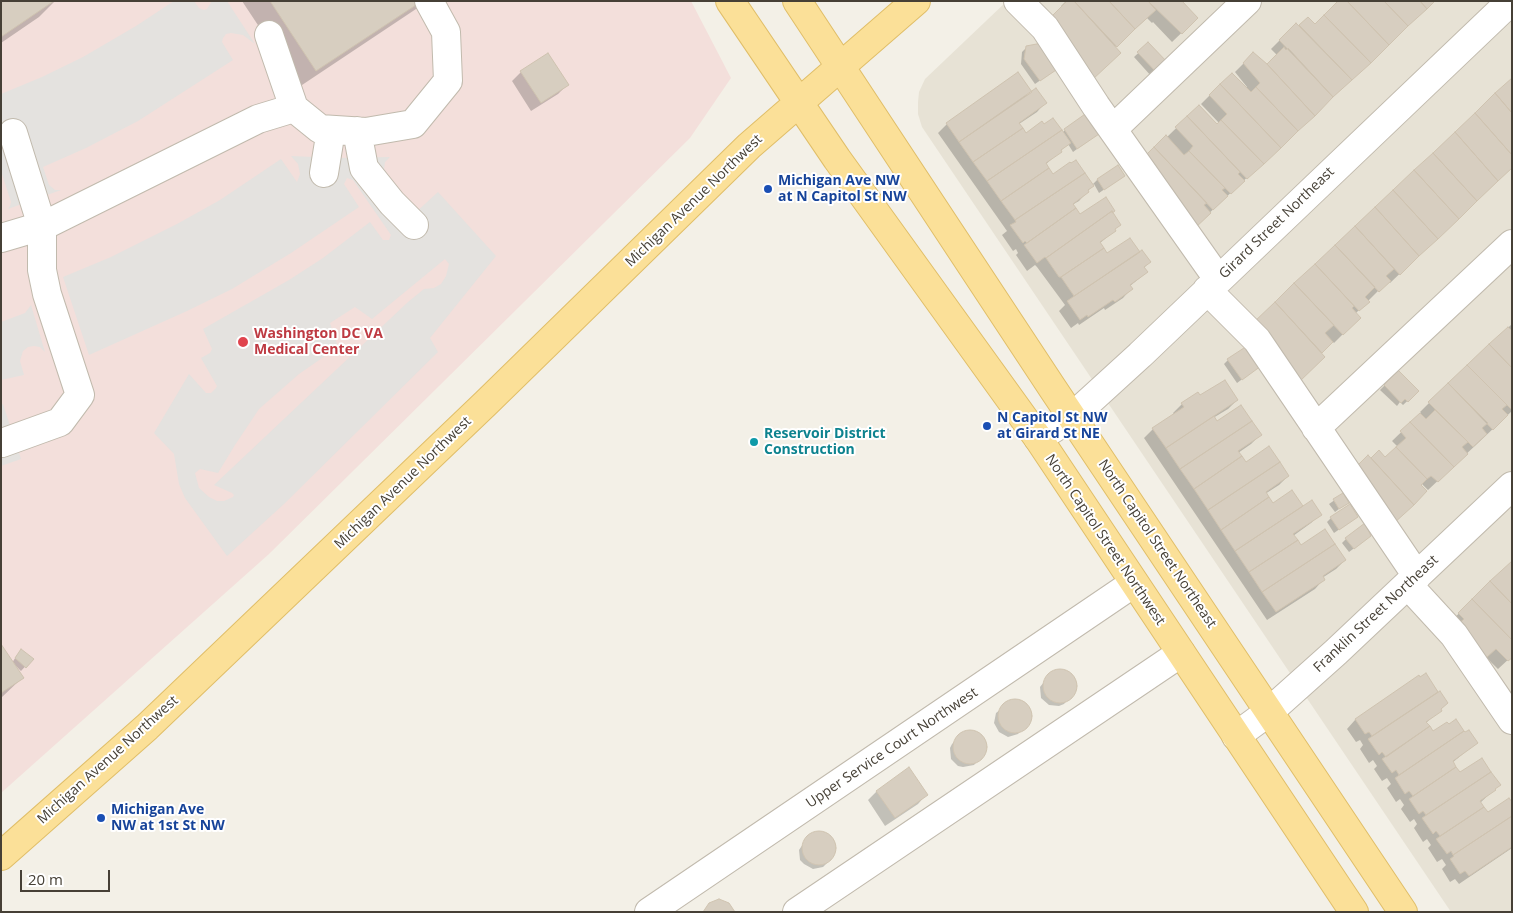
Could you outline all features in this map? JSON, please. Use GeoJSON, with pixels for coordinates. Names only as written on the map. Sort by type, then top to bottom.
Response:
{"type":"FeatureCollection","features":[{"type":"Feature","properties":{"kind":"main road","name":"North Capitol Street Northwest"},"geometry":{"type":"LineString","coordinates":[[730,1],[837,159],[1038,438],[1354,912]]}},
{"type":"Feature","properties":{"kind":"main road","name":"North Capitol Street Northeast"},"geometry":{"type":"LineString","coordinates":[[797,1],[1403,912]]}},
{"type":"Feature","properties":{"kind":"main road","name":"Michigan Avenue Northwest"},"geometry":{"type":"LineString","coordinates":[[1,856],[147,727],[493,396],[749,146],[916,1]]}},
{"type":"Feature","properties":{"kind":"street"},"geometry":{"type":"LineString","coordinates":[[269,35],[294,108],[320,129],[366,132],[413,124],[448,81],[446,32],[429,1]]}},
{"type":"Feature","properties":{"kind":"street"},"geometry":{"type":"LineString","coordinates":[[1018,1],[1045,28],[1113,129],[1213,285],[1256,340],[1316,428],[1412,580],[1454,635],[1512,720]]}},
{"type":"Feature","properties":{"kind":"street"},"geometry":{"type":"LineString","coordinates":[[1113,129],[1247,1]]}},
{"type":"Feature","properties":{"kind":"street","name":"Girard Street Northeast"},"geometry":{"type":"LineString","coordinates":[[1038,438],[1072,417],[1213,285],[1508,2]]}},
{"type":"Feature","properties":{"kind":"street"},"geometry":{"type":"LineString","coordinates":[[1,238],[42,226],[258,119],[294,108]]}},
{"type":"Feature","properties":{"kind":"street"},"geometry":{"type":"LineString","coordinates":[[324,173],[330,130]]}},
{"type":"Feature","properties":{"kind":"street"},"geometry":{"type":"LineString","coordinates":[[357,131],[364,168],[392,204],[414,225]]}},
{"type":"Feature","properties":{"kind":"street"},"geometry":{"type":"LineString","coordinates":[[2,443],[60,422],[80,395],[47,294],[42,270],[42,226],[12,133]]}},
{"type":"Feature","properties":{"kind":"street"},"geometry":{"type":"LineString","coordinates":[[1316,428],[1512,244]]}},
{"type":"Feature","properties":{"kind":"street","name":"Franklin Street Northeast"},"geometry":{"type":"LineString","coordinates":[[1236,736],[1270,711],[1512,486]]}},
{"type":"Feature","properties":{"kind":"street","name":"Upper Service Court Northwest"},"geometry":{"type":"LineString","coordinates":[[649,912],[1134,583]]}},
{"type":"Feature","properties":{"kind":"street"},"geometry":{"type":"LineString","coordinates":[[808,909],[1181,653]]}},
{"type":"Feature","properties":{"kind":"shaded area","name":"Washington DC VA Medical Center"},"geometry":{"type":"Polygon","coordinates":[[[1,1],[691,1],[731,78],[690,138],[269,554],[1,793],[1,1]]]}},
{"type":"Feature","properties":{"kind":"shaded area"},"geometry":{"type":"Polygon","coordinates":[[[174,1],[194,1],[199,8],[204,10],[207,9],[212,1],[227,1],[255,44],[243,35],[226,34],[222,42],[233,60],[138,121],[86,148],[43,167],[49,185],[55,190],[61,190],[8,209],[11,202],[1,171],[1,94],[83,57],[174,1]]]}},
{"type":"Feature","properties":{"kind":"shaded area"},"geometry":{"type":"Polygon","coordinates":[[[1007,1],[1512,1],[1512,912],[1451,912],[922,127],[918,114],[918,102],[919,92],[925,79],[1007,1]]]}},
{"type":"Feature","properties":{"kind":"shaded area"},"geometry":{"type":"Polygon","coordinates":[[[291,156],[337,158],[390,157],[385,162],[384,169],[414,214],[438,192],[496,256],[430,338],[438,352],[284,504],[227,556],[185,498],[179,484],[174,454],[154,433],[189,374],[206,393],[211,393],[217,386],[201,358],[210,353],[212,349],[203,329],[289,280],[323,258],[370,222],[383,240],[389,240],[391,235],[353,180],[347,178],[344,184],[359,207],[291,253],[232,289],[89,355],[63,277],[111,257],[177,224],[220,200],[281,159],[297,182],[300,174],[298,164],[291,156]],[[445,259],[372,319],[355,307],[330,323],[338,347],[299,374],[259,409],[218,473],[200,469],[195,473],[199,488],[217,501],[224,501],[233,497],[232,493],[214,485],[408,302],[424,289],[434,288],[441,284],[446,276],[449,264],[445,259]]]}},
{"type":"Feature","properties":{"kind":"shaded area"},"geometry":{"type":"Polygon","coordinates":[[[31,305],[45,352],[40,347],[28,347],[23,351],[20,361],[24,375],[1,380],[1,322],[25,313],[31,305]]]}},
{"type":"Feature","properties":{"kind":"shaded area"},"geometry":{"type":"Polygon","coordinates":[[[3,404],[21,459],[1,466],[1,405],[3,404]]]}},
{"type":"Feature","properties":{"kind":"building"},"geometry":{"type":"Polygon","coordinates":[[[1,1],[54,1],[1,37],[1,1]]]}},
{"type":"Feature","properties":{"kind":"building"},"geometry":{"type":"Polygon","coordinates":[[[270,1],[422,1],[316,71],[270,1]]]}},
{"type":"Feature","properties":{"kind":"building"},"geometry":{"type":"Polygon","coordinates":[[[1067,1],[1074,1],[1121,53],[1092,80],[1051,17],[1067,1]]]}},
{"type":"Feature","properties":{"kind":"building"},"geometry":{"type":"Polygon","coordinates":[[[1074,1],[1109,1],[1135,29],[1117,47],[1074,1]]]}},
{"type":"Feature","properties":{"kind":"building"},"geometry":{"type":"Polygon","coordinates":[[[1109,1],[1148,1],[1156,10],[1135,29],[1109,1]]]}},
{"type":"Feature","properties":{"kind":"building"},"geometry":{"type":"Polygon","coordinates":[[[1148,1],[1182,1],[1198,18],[1182,34],[1148,1]]]}},
{"type":"Feature","properties":{"kind":"building"},"geometry":{"type":"Polygon","coordinates":[[[1338,1],[1347,1],[1389,45],[1371,63],[1324,15],[1338,1]]]}},
{"type":"Feature","properties":{"kind":"building"},"geometry":{"type":"Polygon","coordinates":[[[1347,1],[1384,1],[1408,26],[1389,45],[1347,1]]]}},
{"type":"Feature","properties":{"kind":"building"},"geometry":{"type":"Polygon","coordinates":[[[1384,1],[1420,1],[1427,9],[1408,26],[1384,1]]]}},
{"type":"Feature","properties":{"kind":"building"},"geometry":{"type":"Polygon","coordinates":[[[1420,1],[1435,1],[1427,9],[1420,1]]]}},
{"type":"Feature","properties":{"kind":"building"},"geometry":{"type":"Polygon","coordinates":[[[1324,15],[1371,63],[1352,80],[1299,25],[1308,17],[1315,24],[1324,15]]]}},
{"type":"Feature","properties":{"kind":"building"},"geometry":{"type":"Polygon","coordinates":[[[1296,23],[1352,80],[1333,97],[1279,40],[1296,23]]]}},
{"type":"Feature","properties":{"kind":"building"},"geometry":{"type":"Polygon","coordinates":[[[1148,42],[1168,63],[1157,73],[1137,52],[1148,42]]]}},
{"type":"Feature","properties":{"kind":"building"},"geometry":{"type":"Polygon","coordinates":[[[1042,43],[1059,68],[1040,81],[1024,59],[1026,46],[1042,43]]]}},
{"type":"Feature","properties":{"kind":"building"},"geometry":{"type":"Polygon","coordinates":[[[1284,47],[1286,50],[1288,48],[1333,97],[1315,116],[1267,64],[1284,47]]]}},
{"type":"Feature","properties":{"kind":"building"},"geometry":{"type":"Polygon","coordinates":[[[1253,52],[1267,64],[1315,116],[1298,131],[1256,87],[1260,83],[1243,63],[1253,52]]]}},
{"type":"Feature","properties":{"kind":"building"},"geometry":{"type":"Polygon","coordinates":[[[548,53],[569,85],[541,103],[520,71],[548,53]]]}},
{"type":"Feature","properties":{"kind":"building"},"geometry":{"type":"Polygon","coordinates":[[[1018,72],[1032,92],[959,142],[946,123],[1018,72]]]}},
{"type":"Feature","properties":{"kind":"building"},"geometry":{"type":"Polygon","coordinates":[[[1232,73],[1251,92],[1256,87],[1298,131],[1281,148],[1220,84],[1232,73]]]}},
{"type":"Feature","properties":{"kind":"building"},"geometry":{"type":"Polygon","coordinates":[[[1512,78],[1512,113],[1495,93],[1512,78]]]}},
{"type":"Feature","properties":{"kind":"building"},"geometry":{"type":"Polygon","coordinates":[[[1220,84],[1281,148],[1264,164],[1221,120],[1227,114],[1209,95],[1220,84]]]}},
{"type":"Feature","properties":{"kind":"building"},"geometry":{"type":"Polygon","coordinates":[[[1036,88],[1047,103],[1019,123],[1023,128],[973,162],[959,142],[1036,88]]]}},
{"type":"Feature","properties":{"kind":"building"},"geometry":{"type":"Polygon","coordinates":[[[1495,93],[1512,113],[1512,155],[1475,113],[1495,93]]]}},
{"type":"Feature","properties":{"kind":"building"},"geometry":{"type":"Polygon","coordinates":[[[1199,105],[1217,124],[1221,120],[1264,164],[1247,179],[1187,116],[1199,105]]]}},
{"type":"Feature","properties":{"kind":"building"},"geometry":{"type":"Polygon","coordinates":[[[1088,112],[1102,132],[1077,149],[1064,129],[1088,112]]]}},
{"type":"Feature","properties":{"kind":"building"},"geometry":{"type":"Polygon","coordinates":[[[1475,113],[1512,155],[1512,168],[1498,181],[1455,132],[1475,113]]]}},
{"type":"Feature","properties":{"kind":"building"},"geometry":{"type":"Polygon","coordinates":[[[1187,116],[1240,172],[1238,174],[1245,181],[1231,194],[1189,151],[1193,146],[1175,127],[1187,116]]]}},
{"type":"Feature","properties":{"kind":"building"},"geometry":{"type":"Polygon","coordinates":[[[1053,118],[1062,130],[987,181],[973,162],[1023,128],[1026,133],[1042,121],[1044,124],[1053,118]]]}},
{"type":"Feature","properties":{"kind":"building"},"geometry":{"type":"Polygon","coordinates":[[[1062,130],[1071,143],[1046,163],[1049,168],[1001,201],[987,181],[1062,130]]]}},
{"type":"Feature","properties":{"kind":"building"},"geometry":{"type":"Polygon","coordinates":[[[1455,132],[1498,181],[1477,201],[1433,153],[1455,132]]]}},
{"type":"Feature","properties":{"kind":"building"},"geometry":{"type":"Polygon","coordinates":[[[1166,135],[1184,155],[1189,151],[1225,188],[1222,190],[1228,196],[1213,210],[1154,147],[1166,135]]]}},
{"type":"Feature","properties":{"kind":"building"},"geometry":{"type":"Polygon","coordinates":[[[1154,147],[1207,203],[1204,205],[1211,213],[1194,229],[1144,157],[1154,147]]]}},
{"type":"Feature","properties":{"kind":"building"},"geometry":{"type":"Polygon","coordinates":[[[1433,153],[1477,201],[1459,219],[1414,170],[1433,153]]]}},
{"type":"Feature","properties":{"kind":"building"},"geometry":{"type":"Polygon","coordinates":[[[1076,160],[1085,173],[1015,220],[1001,201],[1049,168],[1053,174],[1076,160]]]}},
{"type":"Feature","properties":{"kind":"building"},"geometry":{"type":"Polygon","coordinates":[[[1118,165],[1125,176],[1104,190],[1097,179],[1118,165]]]}},
{"type":"Feature","properties":{"kind":"building"},"geometry":{"type":"Polygon","coordinates":[[[1414,170],[1459,219],[1438,239],[1393,190],[1414,170]]]}},
{"type":"Feature","properties":{"kind":"building"},"geometry":{"type":"Polygon","coordinates":[[[1085,173],[1094,186],[1073,204],[1076,208],[1027,243],[1025,241],[1023,243],[1010,225],[1085,173]]]}},
{"type":"Feature","properties":{"kind":"building"},"geometry":{"type":"Polygon","coordinates":[[[1393,190],[1438,239],[1419,256],[1375,207],[1393,190]]]}},
{"type":"Feature","properties":{"kind":"building"},"geometry":{"type":"Polygon","coordinates":[[[1106,197],[1115,211],[1112,213],[1112,211],[1037,263],[1024,245],[1076,208],[1080,214],[1106,197]]]}},
{"type":"Feature","properties":{"kind":"building"},"geometry":{"type":"Polygon","coordinates":[[[1375,207],[1419,256],[1400,275],[1355,226],[1375,207]]]}},
{"type":"Feature","properties":{"kind":"building"},"geometry":{"type":"Polygon","coordinates":[[[1112,211],[1121,225],[1115,229],[1116,231],[1100,242],[1104,248],[1059,277],[1046,258],[1112,211]]]}},
{"type":"Feature","properties":{"kind":"building"},"geometry":{"type":"Polygon","coordinates":[[[1355,226],[1394,269],[1386,276],[1391,281],[1379,292],[1335,245],[1355,226]]]}},
{"type":"Feature","properties":{"kind":"building"},"geometry":{"type":"Polygon","coordinates":[[[1130,238],[1140,252],[1074,296],[1061,277],[1104,248],[1107,253],[1130,238]]]}},
{"type":"Feature","properties":{"kind":"building"},"geometry":{"type":"Polygon","coordinates":[[[1335,245],[1375,287],[1365,297],[1370,302],[1359,311],[1315,264],[1335,245]]]}},
{"type":"Feature","properties":{"kind":"building"},"geometry":{"type":"Polygon","coordinates":[[[1142,250],[1151,262],[1144,267],[1148,272],[1130,285],[1133,289],[1115,302],[1113,300],[1088,317],[1087,315],[1080,320],[1067,301],[1142,250]]]}},
{"type":"Feature","properties":{"kind":"building"},"geometry":{"type":"Polygon","coordinates":[[[1315,264],[1354,306],[1352,308],[1361,318],[1343,335],[1294,283],[1315,264]]]}},
{"type":"Feature","properties":{"kind":"building"},"geometry":{"type":"Polygon","coordinates":[[[1294,283],[1334,325],[1325,333],[1333,342],[1322,353],[1275,302],[1294,283]]]}},
{"type":"Feature","properties":{"kind":"building"},"geometry":{"type":"Polygon","coordinates":[[[1275,302],[1325,357],[1299,382],[1254,322],[1275,302]]]}},
{"type":"Feature","properties":{"kind":"building"},"geometry":{"type":"Polygon","coordinates":[[[1508,327],[1512,331],[1512,368],[1489,344],[1508,327]]]}},
{"type":"Feature","properties":{"kind":"building"},"geometry":{"type":"Polygon","coordinates":[[[1489,344],[1512,368],[1512,410],[1467,365],[1489,344]]]}},
{"type":"Feature","properties":{"kind":"building"},"geometry":{"type":"Polygon","coordinates":[[[1247,346],[1261,366],[1242,380],[1227,359],[1247,346]]]}},
{"type":"Feature","properties":{"kind":"building"},"geometry":{"type":"Polygon","coordinates":[[[1467,365],[1507,405],[1502,409],[1508,415],[1493,430],[1448,383],[1467,365]]]}},
{"type":"Feature","properties":{"kind":"building"},"geometry":{"type":"Polygon","coordinates":[[[1398,370],[1419,391],[1408,402],[1405,399],[1401,403],[1384,385],[1398,370]]]}},
{"type":"Feature","properties":{"kind":"building"},"geometry":{"type":"Polygon","coordinates":[[[1225,380],[1238,400],[1166,448],[1152,428],[1184,407],[1181,403],[1198,392],[1200,395],[1225,380]]]}},
{"type":"Feature","properties":{"kind":"building"},"geometry":{"type":"Polygon","coordinates":[[[1448,383],[1488,423],[1482,428],[1487,434],[1473,447],[1428,402],[1448,383]]]}},
{"type":"Feature","properties":{"kind":"building"},"geometry":{"type":"Polygon","coordinates":[[[1241,405],[1252,421],[1180,469],[1166,448],[1214,416],[1217,421],[1241,405]]]}},
{"type":"Feature","properties":{"kind":"building"},"geometry":{"type":"Polygon","coordinates":[[[1435,410],[1468,442],[1462,447],[1468,454],[1454,467],[1410,422],[1420,413],[1426,419],[1435,410]]]}},
{"type":"Feature","properties":{"kind":"building"},"geometry":{"type":"Polygon","coordinates":[[[1252,421],[1262,435],[1238,451],[1242,456],[1194,489],[1180,469],[1252,421]]]}},
{"type":"Feature","properties":{"kind":"building"},"geometry":{"type":"Polygon","coordinates":[[[1410,422],[1454,467],[1438,482],[1431,476],[1427,479],[1396,447],[1406,438],[1400,431],[1410,422]]]}},
{"type":"Feature","properties":{"kind":"building"},"geometry":{"type":"Polygon","coordinates":[[[1269,446],[1280,462],[1208,510],[1194,489],[1242,456],[1246,462],[1269,446]]]}},
{"type":"Feature","properties":{"kind":"building"},"geometry":{"type":"Polygon","coordinates":[[[1396,447],[1427,479],[1421,485],[1427,491],[1414,505],[1371,458],[1379,450],[1385,457],[1396,447]]]}},
{"type":"Feature","properties":{"kind":"building"},"geometry":{"type":"Polygon","coordinates":[[[1368,455],[1414,505],[1393,524],[1353,470],[1368,455]]]}},
{"type":"Feature","properties":{"kind":"building"},"geometry":{"type":"Polygon","coordinates":[[[1280,462],[1289,476],[1266,492],[1269,497],[1221,530],[1208,510],[1280,462]]]}},
{"type":"Feature","properties":{"kind":"building"},"geometry":{"type":"Polygon","coordinates":[[[1292,490],[1303,506],[1235,551],[1221,530],[1269,497],[1273,503],[1292,490]]]}},
{"type":"Feature","properties":{"kind":"building"},"geometry":{"type":"Polygon","coordinates":[[[1343,493],[1349,503],[1339,509],[1333,499],[1343,493]]]}},
{"type":"Feature","properties":{"kind":"building"},"geometry":{"type":"Polygon","coordinates":[[[1312,500],[1322,515],[1293,534],[1298,540],[1249,572],[1235,551],[1312,500]]]}},
{"type":"Feature","properties":{"kind":"building"},"geometry":{"type":"Polygon","coordinates":[[[1350,504],[1358,517],[1339,530],[1330,517],[1350,504]]]}},
{"type":"Feature","properties":{"kind":"building"},"geometry":{"type":"Polygon","coordinates":[[[1365,523],[1371,536],[1354,549],[1345,538],[1365,523]]]}},
{"type":"Feature","properties":{"kind":"building"},"geometry":{"type":"Polygon","coordinates":[[[1325,529],[1335,544],[1262,592],[1249,572],[1298,540],[1301,545],[1325,529]]]}},
{"type":"Feature","properties":{"kind":"building"},"geometry":{"type":"Polygon","coordinates":[[[1335,544],[1346,560],[1323,576],[1325,580],[1276,612],[1262,592],[1335,544]]]}},
{"type":"Feature","properties":{"kind":"building"},"geometry":{"type":"Polygon","coordinates":[[[1512,561],[1512,604],[1490,581],[1512,561]]]}},
{"type":"Feature","properties":{"kind":"building"},"geometry":{"type":"Polygon","coordinates":[[[1490,581],[1512,604],[1512,640],[1472,599],[1490,581]]]}},
{"type":"Feature","properties":{"kind":"building"},"geometry":{"type":"Polygon","coordinates":[[[1472,599],[1512,640],[1512,658],[1508,661],[1496,649],[1486,658],[1458,624],[1464,619],[1458,613],[1472,599]]]}},
{"type":"Feature","properties":{"kind":"building"},"geometry":{"type":"Polygon","coordinates":[[[1,644],[24,678],[1,693],[1,644]]]}},
{"type":"Feature","properties":{"kind":"building"},"geometry":{"type":"Polygon","coordinates":[[[21,649],[34,659],[26,668],[15,658],[21,649]]]}},
{"type":"Feature","properties":{"kind":"building"},"geometry":{"type":"Polygon","coordinates":[[[1060,669],[1072,674],[1077,686],[1072,698],[1060,703],[1048,698],[1043,686],[1048,674],[1060,669]]]}},
{"type":"Feature","properties":{"kind":"building"},"geometry":{"type":"Polygon","coordinates":[[[1426,673],[1438,692],[1372,736],[1369,732],[1365,734],[1355,719],[1419,675],[1420,677],[1426,673]]]}},
{"type":"Feature","properties":{"kind":"building"},"geometry":{"type":"Polygon","coordinates":[[[1440,691],[1448,703],[1441,709],[1442,711],[1426,722],[1430,726],[1386,757],[1382,752],[1379,755],[1368,739],[1440,691]]]}},
{"type":"Feature","properties":{"kind":"building"},"geometry":{"type":"Polygon","coordinates":[[[1015,699],[1027,704],[1032,716],[1027,728],[1015,733],[1003,728],[998,716],[1003,704],[1015,699]]]}},
{"type":"Feature","properties":{"kind":"building"},"geometry":{"type":"Polygon","coordinates":[[[1456,719],[1464,731],[1399,775],[1396,770],[1392,773],[1382,759],[1430,726],[1433,731],[1447,722],[1449,724],[1456,719]]]}},
{"type":"Feature","properties":{"kind":"building"},"geometry":{"type":"Polygon","coordinates":[[[970,730],[982,735],[987,747],[982,759],[970,764],[958,759],[953,747],[958,735],[970,730]]]}},
{"type":"Feature","properties":{"kind":"building"},"geometry":{"type":"Polygon","coordinates":[[[1469,730],[1478,743],[1453,761],[1456,767],[1413,796],[1409,791],[1405,794],[1395,778],[1464,731],[1469,730]]]}},
{"type":"Feature","properties":{"kind":"building"},"geometry":{"type":"Polygon","coordinates":[[[1482,758],[1491,772],[1426,815],[1423,811],[1419,814],[1409,799],[1456,767],[1460,772],[1482,758]]]}},
{"type":"Feature","properties":{"kind":"building"},"geometry":{"type":"Polygon","coordinates":[[[909,767],[928,795],[895,818],[876,791],[909,767]]]}},
{"type":"Feature","properties":{"kind":"building"},"geometry":{"type":"Polygon","coordinates":[[[1491,772],[1501,785],[1480,801],[1484,807],[1440,836],[1436,831],[1433,834],[1422,818],[1491,772]]]}},
{"type":"Feature","properties":{"kind":"building"},"geometry":{"type":"Polygon","coordinates":[[[1509,798],[1512,802],[1512,816],[1453,855],[1451,851],[1447,854],[1436,839],[1484,807],[1488,812],[1509,798]]]}},
{"type":"Feature","properties":{"kind":"building"},"geometry":{"type":"Polygon","coordinates":[[[1512,816],[1512,847],[1469,876],[1465,871],[1460,874],[1450,859],[1453,855],[1512,816]]]}},
{"type":"Feature","properties":{"kind":"building"},"geometry":{"type":"Polygon","coordinates":[[[819,831],[831,836],[836,848],[831,860],[819,865],[807,860],[802,848],[807,836],[819,831]]]}},
{"type":"Feature","properties":{"kind":"building"},"geometry":{"type":"Polygon","coordinates":[[[719,899],[729,903],[735,912],[703,912],[709,903],[719,899]]]}},
{"type":"Feature","properties":{"kind":"place","name":"Michigan Ave NW at N Capitol St NW"},"geometry":{"type":"Point","coordinates":[768,189]}},
{"type":"Feature","properties":{"kind":"place","name":"Washington DC VA Medical Center"},"geometry":{"type":"Point","coordinates":[243,342]}},
{"type":"Feature","properties":{"kind":"place","name":"N Capitol St NW at Girard St NE"},"geometry":{"type":"Point","coordinates":[987,426]}},
{"type":"Feature","properties":{"kind":"place","name":"Reservoir District Construction"},"geometry":{"type":"Point","coordinates":[754,442]}},
{"type":"Feature","properties":{"kind":"place","name":"Michigan Ave NW at 1st St NW"},"geometry":{"type":"Point","coordinates":[101,818]}}]}
